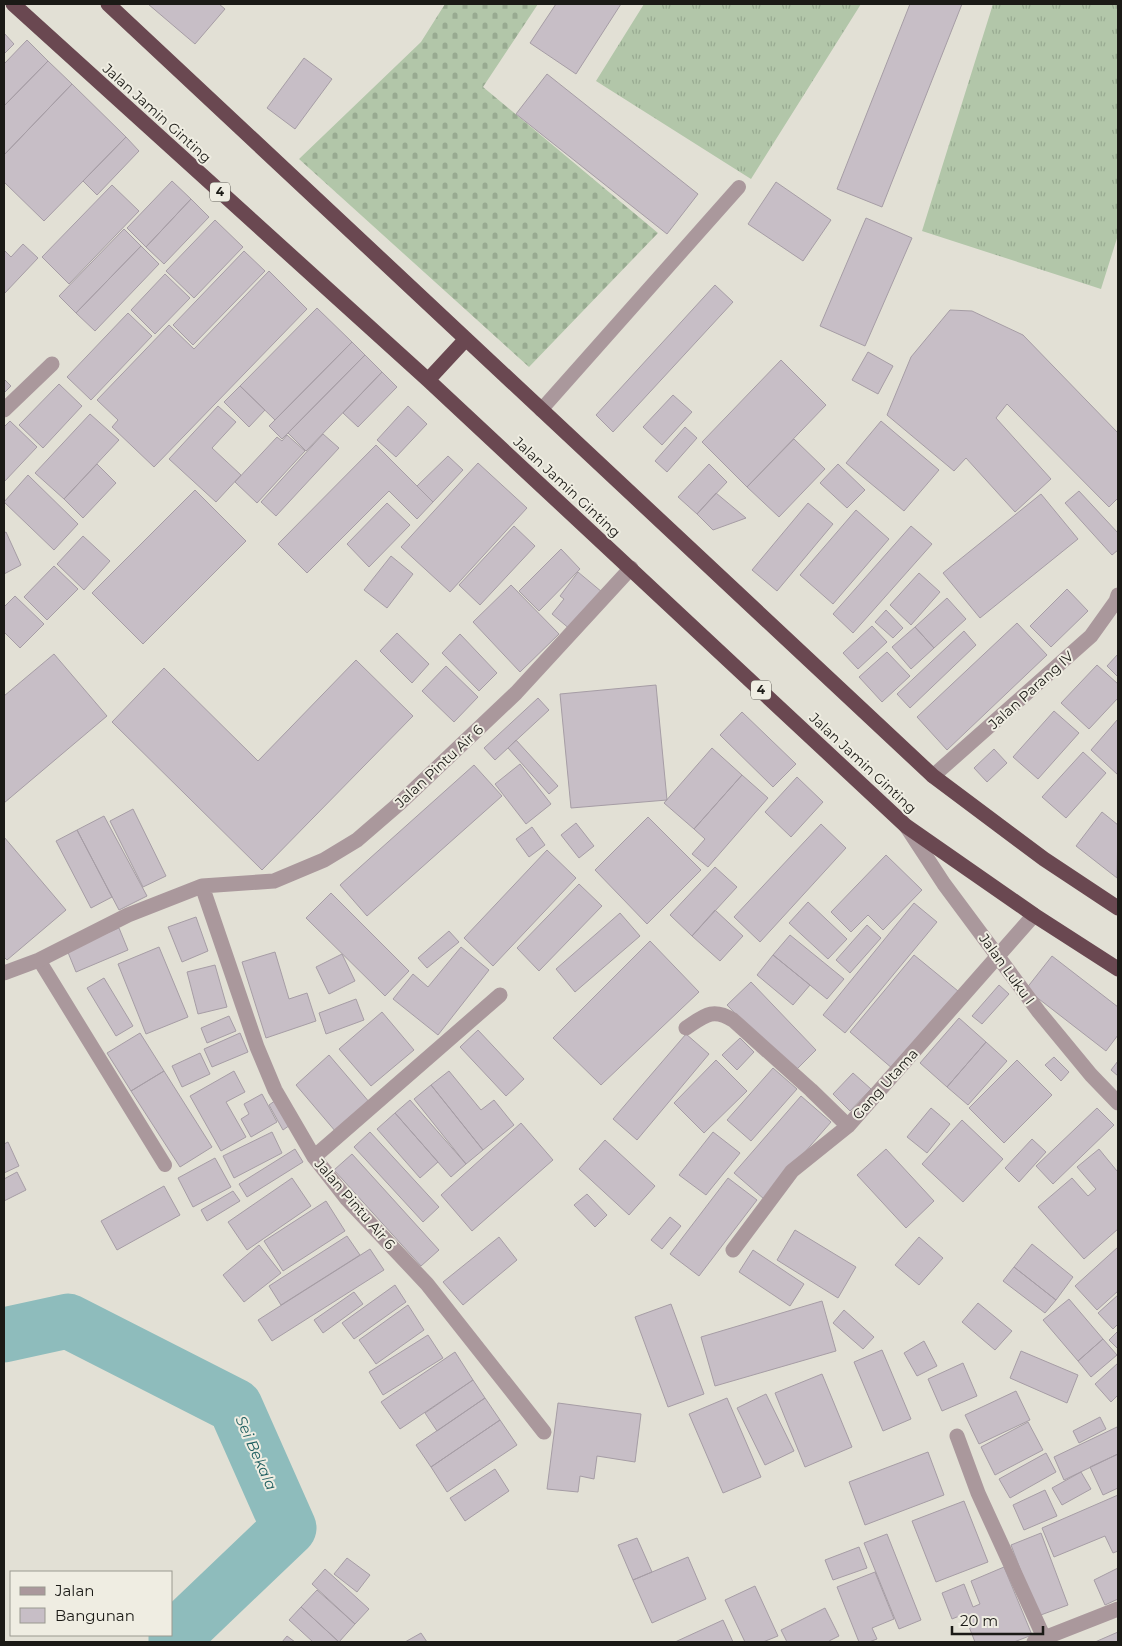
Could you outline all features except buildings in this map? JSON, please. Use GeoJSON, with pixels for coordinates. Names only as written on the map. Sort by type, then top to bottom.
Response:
{"type":"FeatureCollection","features":[{"type":"Feature","properties":{"kind":"highway","name":"Jalan Jamin Ginting"},"geometry":{"type":"LineString","coordinates":[[12,4],[428,380],[906,826],[1034,915],[1118,969]]}},
{"type":"Feature","properties":{"kind":"highway"},"geometry":{"type":"LineString","coordinates":[[108,4],[933,776],[1044,859],[1118,908]]}},
{"type":"Feature","properties":{"kind":"highway"},"geometry":{"type":"LineString","coordinates":[[428,380],[466,339]]}},
{"type":"Feature","properties":{"kind":"street"},"geometry":{"type":"LineString","coordinates":[[4,410],[52,364]]}},
{"type":"Feature","properties":{"kind":"street","name":"Jalan Pintu Air 6"},"geometry":{"type":"LineString","coordinates":[[4,973],[39,960],[128,914],[202,886],[274,881],[324,860],[357,840],[401,802],[516,694],[631,568]]}},
{"type":"Feature","properties":{"kind":"street","name":"Jalan Parang IV"},"geometry":{"type":"LineString","coordinates":[[933,776],[1091,636],[1118,595]]}},
{"type":"Feature","properties":{"kind":"street","name":"Jalan Luku I"},"geometry":{"type":"LineString","coordinates":[[906,826],[944,884],[1039,1012],[1091,1075],[1118,1103]]}},
{"type":"Feature","properties":{"kind":"street","name":"Jalan Pintu Air 6"},"geometry":{"type":"LineString","coordinates":[[202,886],[257,1046],[275,1090],[314,1157],[346,1198],[427,1284],[544,1432]]}},
{"type":"Feature","properties":{"kind":"street","name":"Gang Utama"},"geometry":{"type":"LineString","coordinates":[[733,1250],[792,1171],[848,1126],[1034,915]]}},
{"type":"Feature","properties":{"kind":"street"},"geometry":{"type":"LineString","coordinates":[[314,1157],[500,995]]}},
{"type":"Feature","properties":{"kind":"street"},"geometry":{"type":"LineString","coordinates":[[686,1028],[707,1014],[723,1014],[733,1020],[848,1126]]}},
{"type":"Feature","properties":{"kind":"street"},"geometry":{"type":"LineString","coordinates":[[957,1436],[978,1493],[1041,1641],[1118,1609]]}},
{"type":"Feature","properties":{"kind":"lane"},"geometry":{"type":"LineString","coordinates":[[541,410],[739,187]]}},
{"type":"Feature","properties":{"kind":"lane"},"geometry":{"type":"LineString","coordinates":[[39,960],[165,1165]]}},
{"type":"Feature","properties":{"kind":"green space"},"geometry":{"type":"Polygon","coordinates":[[[445,4],[538,4],[483,87],[658,233],[529,367],[299,159],[421,42],[445,4]]]}},
{"type":"Feature","properties":{"kind":"green space"},"geometry":{"type":"Polygon","coordinates":[[[644,4],[861,4],[751,179],[596,81],[644,4]]]}},
{"type":"Feature","properties":{"kind":"green space"},"geometry":{"type":"Polygon","coordinates":[[[993,4],[1118,4],[1118,235],[1101,289],[922,231],[993,4]]]}},
{"type":"Feature","properties":{"kind":"waterway","name":"Sei Bekala"},"geometry":{"type":"LineString","coordinates":[[4,1335],[68,1321],[235,1406],[289,1528],[176,1636],[176,1642]]}}]}
